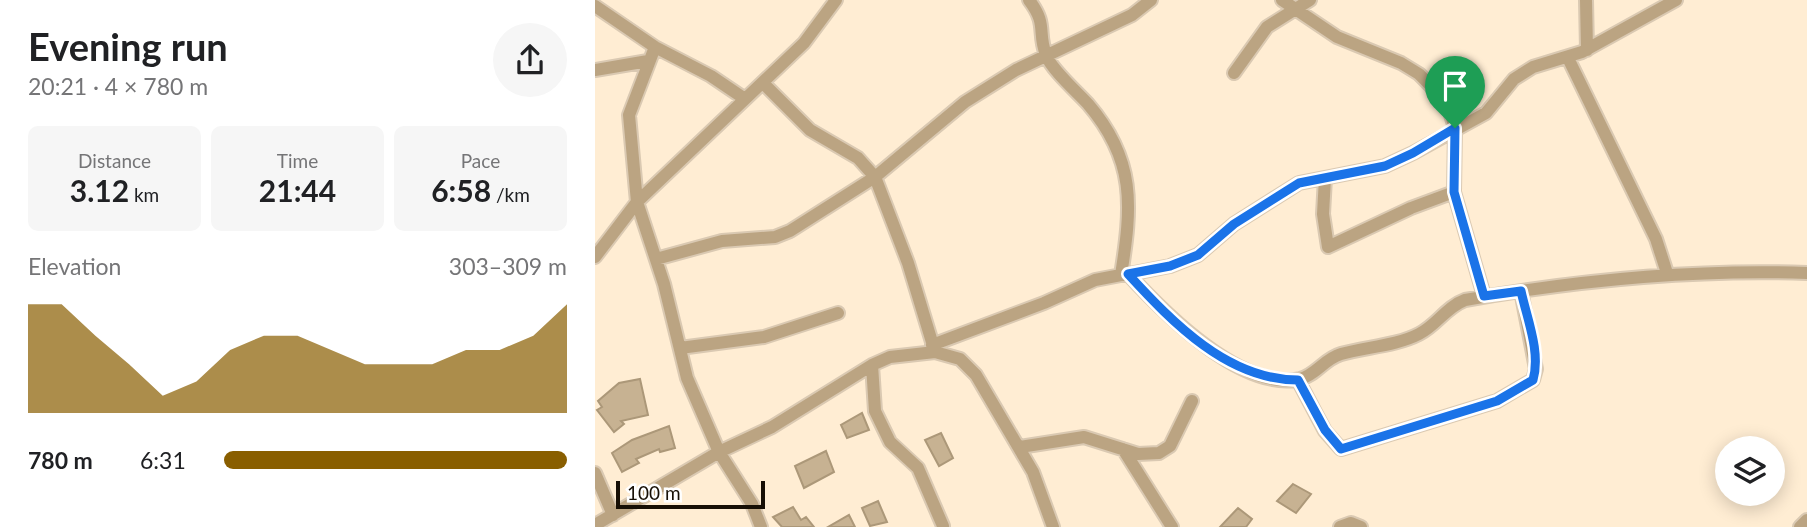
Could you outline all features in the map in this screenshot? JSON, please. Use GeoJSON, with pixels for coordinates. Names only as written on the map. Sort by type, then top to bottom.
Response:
{"type":"FeatureCollection","features":[{"type":"Feature","properties":{"kind":"street"},"geometry":{"type":"LineString","coordinates":[[595,257],[637,202],[804,43],[836,0]]}},
{"type":"Feature","properties":{"kind":"street"},"geometry":{"type":"LineString","coordinates":[[1029,0],[1042,21],[1046,55],[1110,131],[1123,157],[1128,185],[1125,275],[1181,329],[1248,373],[1298,380],[1312,374],[1324,362],[1340,354],[1421,333],[1453,304],[1484,296],[1667,273],[1807,273]]}},
{"type":"Feature","properties":{"kind":"street"},"geometry":{"type":"LineString","coordinates":[[656,259],[722,241],[775,237],[790,231],[875,177],[965,102],[1046,55],[1116,23],[1151,0]]}},
{"type":"Feature","properties":{"kind":"street"},"geometry":{"type":"LineString","coordinates":[[1282,0],[1337,37],[1401,63],[1419,74],[1447,102],[1455,128],[1454,192],[1484,296]]}},
{"type":"Feature","properties":{"kind":"street"},"geometry":{"type":"LineString","coordinates":[[1234,73],[1267,27],[1297,11],[1310,0]]}},
{"type":"Feature","properties":{"kind":"street"},"geometry":{"type":"LineString","coordinates":[[1586,0],[1587,50]]}},
{"type":"Feature","properties":{"kind":"street"},"geometry":{"type":"LineString","coordinates":[[595,525],[719,452],[772,427],[872,365],[890,357],[933,348],[1095,280],[1189,260],[1282,192],[1299,183],[1385,166],[1413,153],[1486,113],[1514,79],[1533,67],[1569,58],[1587,50],[1676,0]]}},
{"type":"Feature","properties":{"kind":"street"},"geometry":{"type":"LineString","coordinates":[[595,6],[655,47],[711,76],[745,99]]}},
{"type":"Feature","properties":{"kind":"street"},"geometry":{"type":"LineString","coordinates":[[655,47],[629,115],[637,202],[656,259],[687,378],[719,452],[752,504],[761,527]]}},
{"type":"Feature","properties":{"kind":"street"},"geometry":{"type":"LineString","coordinates":[[1569,58],[1656,239],[1667,273]]}},
{"type":"Feature","properties":{"kind":"street"},"geometry":{"type":"LineString","coordinates":[[595,70],[648,61]]}},
{"type":"Feature","properties":{"kind":"street"},"geometry":{"type":"LineString","coordinates":[[763,83],[810,130],[857,158],[875,177],[908,263],[933,348]]}},
{"type":"Feature","properties":{"kind":"street"},"geometry":{"type":"LineString","coordinates":[[1325,178],[1324,214],[1328,247],[1411,208],[1454,192]]}},
{"type":"Feature","properties":{"kind":"street"},"geometry":{"type":"LineString","coordinates":[[1298,380],[1325,430],[1341,449],[1497,401],[1533,380],[1536,369],[1521,291]]}},
{"type":"Feature","properties":{"kind":"street"},"geometry":{"type":"LineString","coordinates":[[680,348],[764,337],[838,313]]}},
{"type":"Feature","properties":{"kind":"street"},"geometry":{"type":"LineString","coordinates":[[933,348],[960,359],[969,367],[1020,447],[1053,527]]}},
{"type":"Feature","properties":{"kind":"street"},"geometry":{"type":"LineString","coordinates":[[872,365],[875,411],[891,442],[919,468],[945,527]]}},
{"type":"Feature","properties":{"kind":"street"},"geometry":{"type":"LineString","coordinates":[[1020,447],[1084,437],[1151,455],[1165,450],[1175,438],[1192,401]]}},
{"type":"Feature","properties":{"kind":"street"},"geometry":{"type":"LineString","coordinates":[[1123,449],[1172,527]]}},
{"type":"Feature","properties":{"kind":"street"},"geometry":{"type":"LineString","coordinates":[[595,473],[613,515]]}},
{"type":"Feature","properties":{"kind":"street"},"geometry":{"type":"LineString","coordinates":[[1800,527],[1807,520]]}},
{"type":"Feature","properties":{"kind":"street"},"geometry":{"type":"LineString","coordinates":[[1340,527],[1351,523],[1361,527]]}},
{"type":"Feature","properties":{"kind":"building"},"geometry":{"type":"Polygon","coordinates":[[[640,379],[648,415],[621,421],[624,424],[614,432],[597,410],[602,407],[598,401],[619,383],[640,379]]]}},
{"type":"Feature","properties":{"kind":"building"},"geometry":{"type":"Polygon","coordinates":[[[862,413],[869,430],[847,438],[841,425],[862,413]]]}},
{"type":"Feature","properties":{"kind":"building"},"geometry":{"type":"Polygon","coordinates":[[[669,426],[675,448],[660,452],[659,449],[636,459],[639,463],[622,472],[612,453],[632,440],[669,426]]]}},
{"type":"Feature","properties":{"kind":"building"},"geometry":{"type":"Polygon","coordinates":[[[941,433],[953,458],[939,466],[925,440],[941,433]]]}},
{"type":"Feature","properties":{"kind":"building"},"geometry":{"type":"Polygon","coordinates":[[[826,451],[834,472],[804,488],[795,466],[826,451]]]}},
{"type":"Feature","properties":{"kind":"building"},"geometry":{"type":"Polygon","coordinates":[[[1293,484],[1311,494],[1296,513],[1277,501],[1293,484]]]}},
{"type":"Feature","properties":{"kind":"building"},"geometry":{"type":"Polygon","coordinates":[[[878,501],[887,522],[870,526],[862,508],[878,501]]]}},
{"type":"Feature","properties":{"kind":"building"},"geometry":{"type":"Polygon","coordinates":[[[793,507],[801,520],[806,517],[814,527],[782,527],[773,517],[793,507]]]}},
{"type":"Feature","properties":{"kind":"building"},"geometry":{"type":"Polygon","coordinates":[[[1238,508],[1252,519],[1246,527],[1220,527],[1238,508]]]}},
{"type":"Feature","properties":{"kind":"building"},"geometry":{"type":"Polygon","coordinates":[[[849,515],[855,527],[828,527],[849,515]]]}},
{"type":"Feature","properties":{"kind":"route"},"geometry":{"type":"LineString","coordinates":[[1455,128],[1454,192],[1465,238],[1484,296],[1521,291],[1533,345],[1536,369],[1533,380],[1497,401],[1347,450],[1341,449],[1319,422],[1298,380],[1248,373],[1170,320],[1128,274],[1189,260],[1234,224],[1299,183],[1385,166],[1455,128]]}}]}
